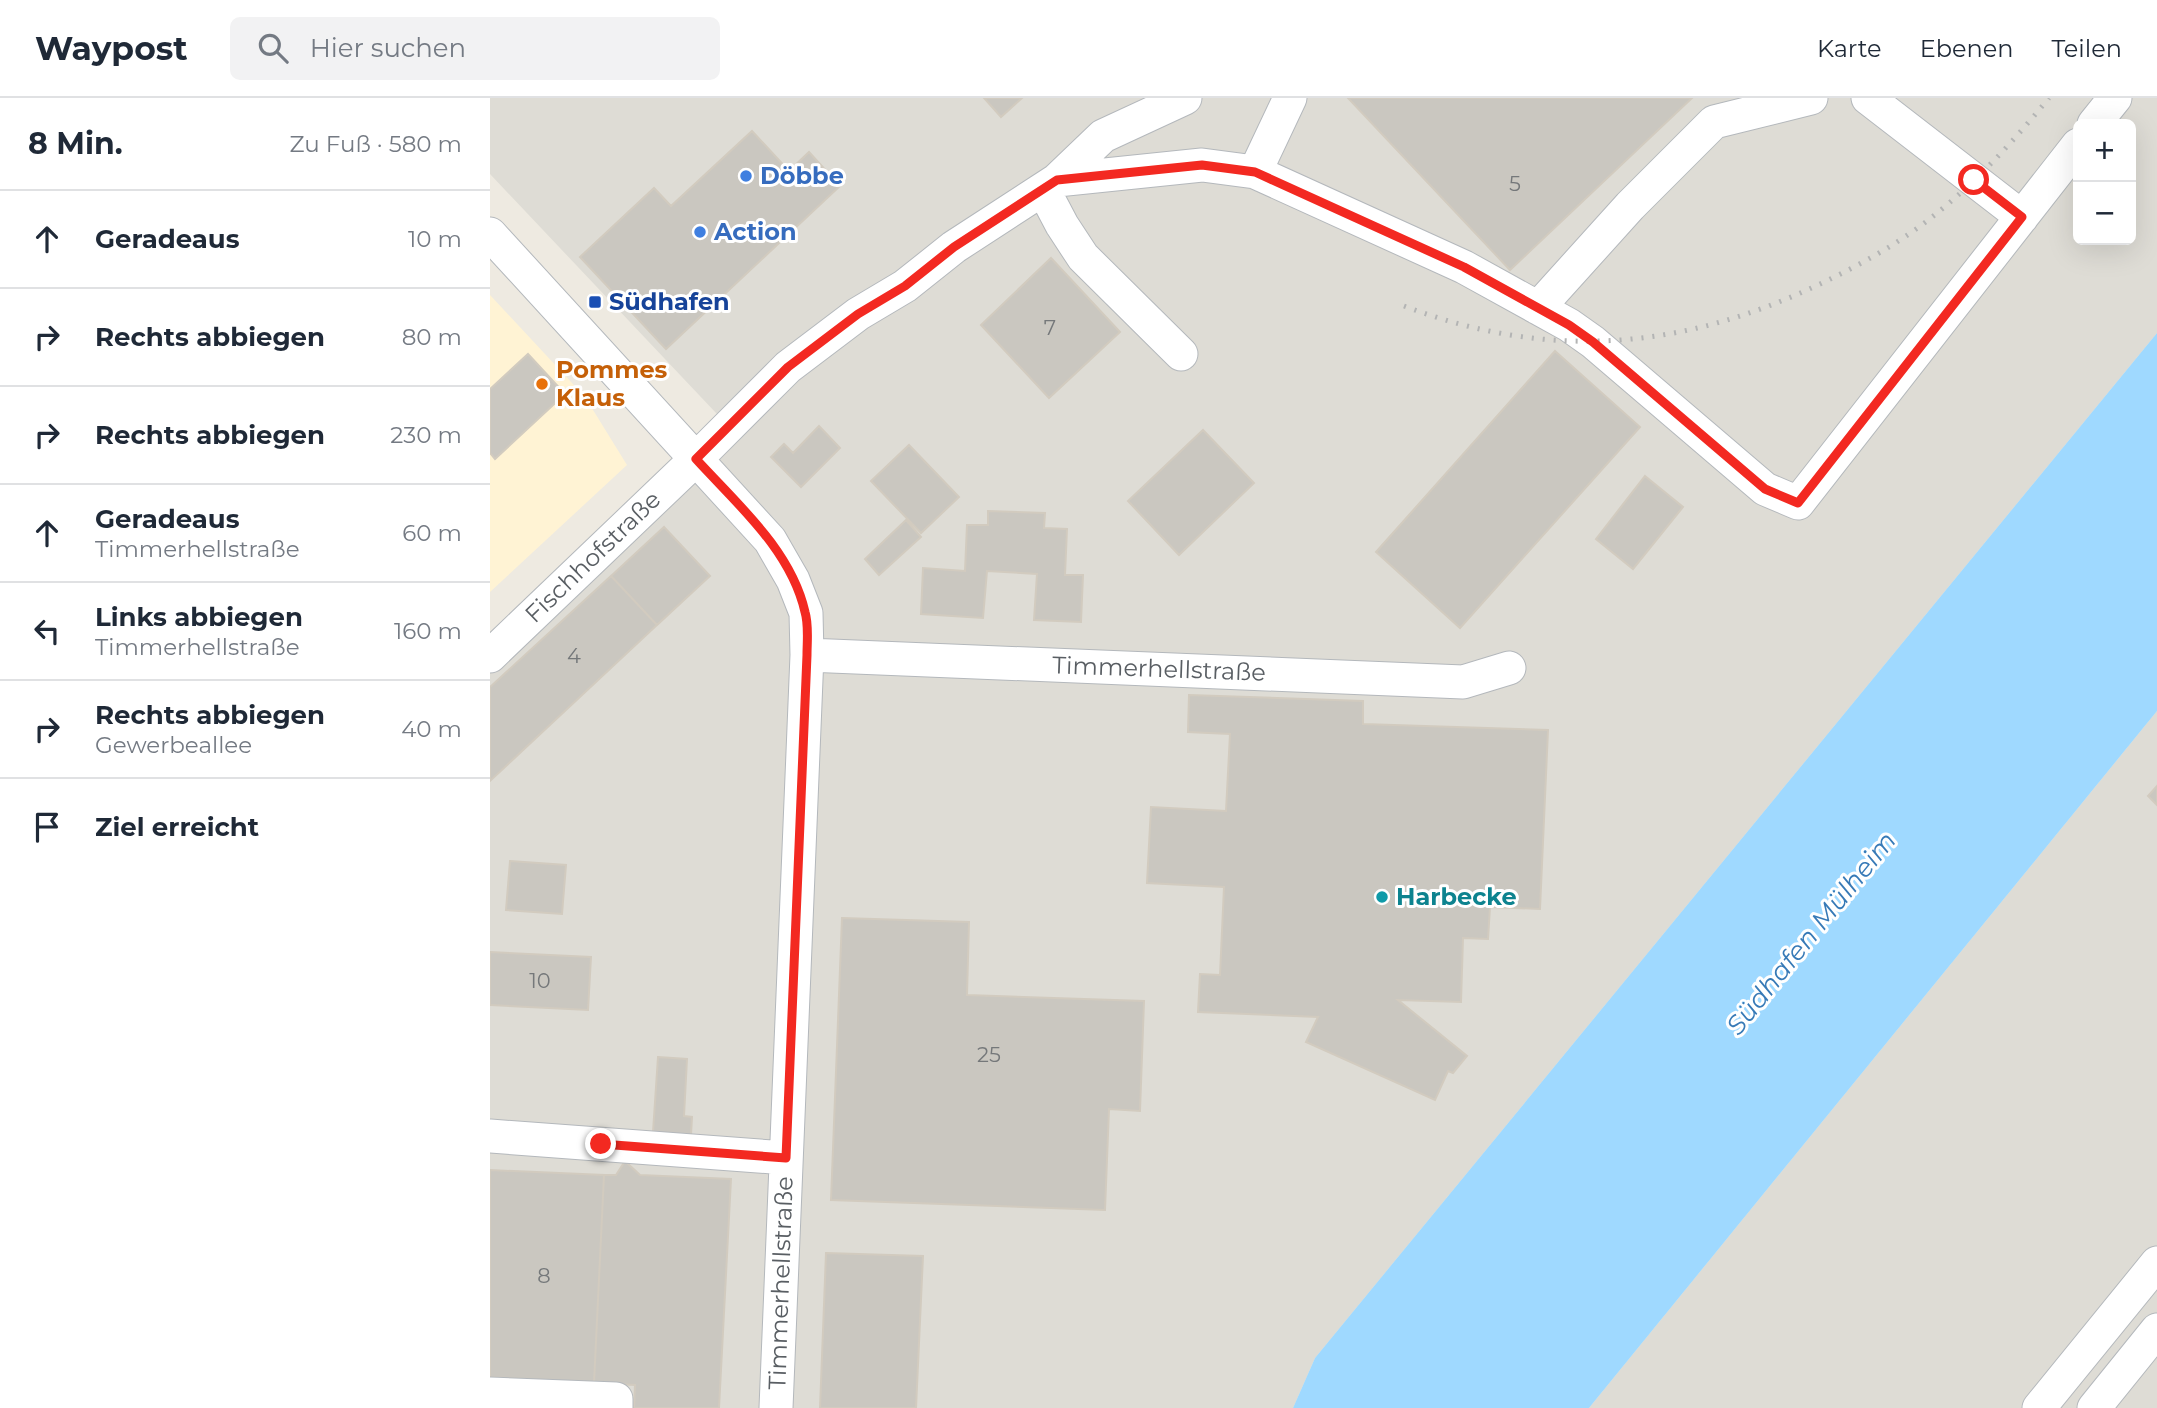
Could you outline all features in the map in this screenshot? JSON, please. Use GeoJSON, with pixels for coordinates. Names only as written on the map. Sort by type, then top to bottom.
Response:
{"type":"FeatureCollection","features":[{"type":"Feature","properties":{"kind":"street"},"geometry":{"type":"LineString","coordinates":[[696,459],[788,367],[858,314],[905,286],[954,247],[1050,184],[1103,136],[1185,98]]}},
{"type":"Feature","properties":{"kind":"street"},"geometry":{"type":"LineString","coordinates":[[1255,172],[1290,98]]}},
{"type":"Feature","properties":{"kind":"street"},"geometry":{"type":"LineString","coordinates":[[1538,308],[1630,206],[1714,122],[1811,98]]}},
{"type":"Feature","properties":{"kind":"street"},"geometry":{"type":"LineString","coordinates":[[1868,98],[2022,217]]}},
{"type":"Feature","properties":{"kind":"street"},"geometry":{"type":"LineString","coordinates":[[2098,119],[2115,98]]}},
{"type":"Feature","properties":{"kind":"street"},"geometry":{"type":"LineString","coordinates":[[1050,184],[1202,165],[1255,172],[1464,267],[1569,325],[1593,342],[1765,489],[1798,503],[2073,151]]}},
{"type":"Feature","properties":{"kind":"street"},"geometry":{"type":"LineString","coordinates":[[1050,184],[1062,225],[1083,257],[1181,354]]}},
{"type":"Feature","properties":{"kind":"street","name":"Timmerhellstraße"},"geometry":{"type":"LineString","coordinates":[[490,234],[770,540],[793,580],[806,613],[807,655],[776,1408]]}},
{"type":"Feature","properties":{"kind":"street","name":"Fischhofstraße"},"geometry":{"type":"LineString","coordinates":[[490,656],[696,459]]}},
{"type":"Feature","properties":{"kind":"street","name":"Timmerhellstraße"},"geometry":{"type":"LineString","coordinates":[[807,655],[1463,682],[1509,668]]}},
{"type":"Feature","properties":{"kind":"street"},"geometry":{"type":"LineString","coordinates":[[490,1136],[786,1158]]}},
{"type":"Feature","properties":{"kind":"street"},"geometry":{"type":"LineString","coordinates":[[2039,1408],[2157,1263]]}},
{"type":"Feature","properties":{"kind":"street"},"geometry":{"type":"LineString","coordinates":[[2094,1408],[2157,1331]]}},
{"type":"Feature","properties":{"kind":"street"},"geometry":{"type":"LineString","coordinates":[[490,1394],[616,1399],[616,1408]]}},
{"type":"Feature","properties":{"kind":"shaded area"},"geometry":{"type":"Polygon","coordinates":[[[490,98],[2157,98],[2157,333],[1315,1358],[1293,1408],[490,1408],[490,656],[734,432],[490,174],[490,98]]]}},
{"type":"Feature","properties":{"kind":"shaded area"},"geometry":{"type":"Polygon","coordinates":[[[490,295],[585,397],[627,465],[490,592],[490,295]]]}},
{"type":"Feature","properties":{"kind":"shaded area"},"geometry":{"type":"Polygon","coordinates":[[[2157,711],[2157,1408],[1589,1408],[2157,711]]]}},
{"type":"Feature","properties":{"kind":"water","name":"Südhafen Mülheim"},"geometry":{"type":"Polygon","coordinates":[[[2157,333],[2157,711],[1589,1408],[1293,1408],[1315,1358],[2157,333]]]}},
{"type":"Feature","properties":{"kind":"building"},"geometry":{"type":"Polygon","coordinates":[[[984,98],[1022,98],[1001,117],[984,98]]]}},
{"type":"Feature","properties":{"kind":"building"},"geometry":{"type":"Polygon","coordinates":[[[1348,98],[1692,98],[1510,270],[1348,98]]]}},
{"type":"Feature","properties":{"kind":"building","name":"Action"},"geometry":{"type":"Polygon","coordinates":[[[752,131],[789,171],[809,152],[840,186],[666,349],[580,257],[654,188],[671,206],[752,131]]]}},
{"type":"Feature","properties":{"kind":"building"},"geometry":{"type":"Polygon","coordinates":[[[1051,258],[1120,332],[1049,398],[981,325],[1051,258]]]}},
{"type":"Feature","properties":{"kind":"building"},"geometry":{"type":"Polygon","coordinates":[[[1555,351],[1640,427],[1460,628],[1376,552],[1555,351]]]}},
{"type":"Feature","properties":{"kind":"building"},"geometry":{"type":"Polygon","coordinates":[[[528,354],[565,394],[495,459],[490,453],[490,389],[528,354]]]}},
{"type":"Feature","properties":{"kind":"building"},"geometry":{"type":"Polygon","coordinates":[[[819,426],[840,448],[801,487],[771,457],[784,444],[793,453],[819,426]]]}},
{"type":"Feature","properties":{"kind":"building"},"geometry":{"type":"Polygon","coordinates":[[[1203,430],[1254,483],[1179,555],[1128,501],[1203,430]]]}},
{"type":"Feature","properties":{"kind":"building"},"geometry":{"type":"Polygon","coordinates":[[[909,445],[959,497],[921,533],[871,481],[909,445]]]}},
{"type":"Feature","properties":{"kind":"building"},"geometry":{"type":"Polygon","coordinates":[[[1645,476],[1683,507],[1633,569],[1596,539],[1645,476]]]}},
{"type":"Feature","properties":{"kind":"building"},"geometry":{"type":"Polygon","coordinates":[[[988,511],[1045,513],[1044,528],[1067,529],[1065,575],[1083,575],[1081,622],[1034,620],[1037,574],[987,571],[983,618],[921,614],[923,568],[965,571],[967,525],[988,525],[988,511]]]}},
{"type":"Feature","properties":{"kind":"building"},"geometry":{"type":"Polygon","coordinates":[[[906,520],[921,537],[879,575],[865,559],[906,520]]]}},
{"type":"Feature","properties":{"kind":"building"},"geometry":{"type":"Polygon","coordinates":[[[664,527],[710,576],[657,625],[611,576],[664,527]]]}},
{"type":"Feature","properties":{"kind":"building"},"geometry":{"type":"Polygon","coordinates":[[[611,576],[657,625],[490,781],[490,687],[611,576]]]}},
{"type":"Feature","properties":{"kind":"building","name":"Harbecke"},"geometry":{"type":"Polygon","coordinates":[[[1189,695],[1363,701],[1363,724],[1548,730],[1540,909],[1490,907],[1488,939],[1463,938],[1461,1002],[1398,1000],[1467,1056],[1453,1073],[1448,1071],[1435,1100],[1306,1042],[1318,1017],[1198,1012],[1200,974],[1220,975],[1224,887],[1147,883],[1151,807],[1226,811],[1230,734],[1188,732],[1189,695]]]}},
{"type":"Feature","properties":{"kind":"building"},"geometry":{"type":"Polygon","coordinates":[[[2157,786],[2157,805],[2148,796],[2157,786]]]}},
{"type":"Feature","properties":{"kind":"building"},"geometry":{"type":"Polygon","coordinates":[[[510,861],[566,865],[562,914],[506,910],[510,861]]]}},
{"type":"Feature","properties":{"kind":"building"},"geometry":{"type":"Polygon","coordinates":[[[842,918],[969,922],[967,995],[1144,1001],[1140,1111],[1109,1109],[1105,1210],[831,1200],[842,918]]]}},
{"type":"Feature","properties":{"kind":"building"},"geometry":{"type":"Polygon","coordinates":[[[490,952],[591,957],[588,1010],[490,1005],[490,952]]]}},
{"type":"Feature","properties":{"kind":"building"},"geometry":{"type":"Polygon","coordinates":[[[658,1057],[687,1059],[684,1116],[692,1117],[691,1135],[653,1132],[658,1057]]]}},
{"type":"Feature","properties":{"kind":"building"},"geometry":{"type":"Polygon","coordinates":[[[625,1161],[640,1175],[731,1179],[719,1408],[634,1408],[635,1385],[594,1383],[604,1175],[616,1175],[625,1161]]]}},
{"type":"Feature","properties":{"kind":"building"},"geometry":{"type":"Polygon","coordinates":[[[490,1170],[604,1175],[594,1383],[490,1377],[490,1170]]]}},
{"type":"Feature","properties":{"kind":"building"},"geometry":{"type":"Polygon","coordinates":[[[826,1253],[923,1256],[916,1408],[820,1408],[826,1253]]]}},
{"type":"Feature","properties":{"kind":"railway"},"geometry":{"type":"LineString","coordinates":[[1404,306],[1458,324],[1511,335],[1563,341],[1614,340],[1666,334],[1717,323],[1768,306],[1820,284],[1914,231],[1985,170],[2049,98]]}},
{"type":"Feature","properties":{"kind":"place","name":"Döbbe"},"geometry":{"type":"Point","coordinates":[746,176]}},
{"type":"Feature","properties":{"kind":"place","name":"Action"},"geometry":{"type":"Point","coordinates":[700,232]}},
{"type":"Feature","properties":{"kind":"place","name":"Südhafen"},"geometry":{"type":"Point","coordinates":[595,302]}},
{"type":"Feature","properties":{"kind":"place","name":"Pommes Klaus"},"geometry":{"type":"Point","coordinates":[542,384]}},
{"type":"Feature","properties":{"kind":"place","name":"Harbecke"},"geometry":{"type":"Point","coordinates":[1382,897]}},
{"type":"Feature","properties":{"kind":"route"},"geometry":{"type":"LineString","coordinates":[[601,1144],[786,1158],[807,655],[806,613],[793,580],[770,540],[696,459],[788,367],[858,314],[905,286],[954,247],[1057,180],[1202,165],[1255,172],[1464,267],[1569,325],[1593,342],[1765,489],[1798,503],[2022,217],[1974,180]]}}]}
